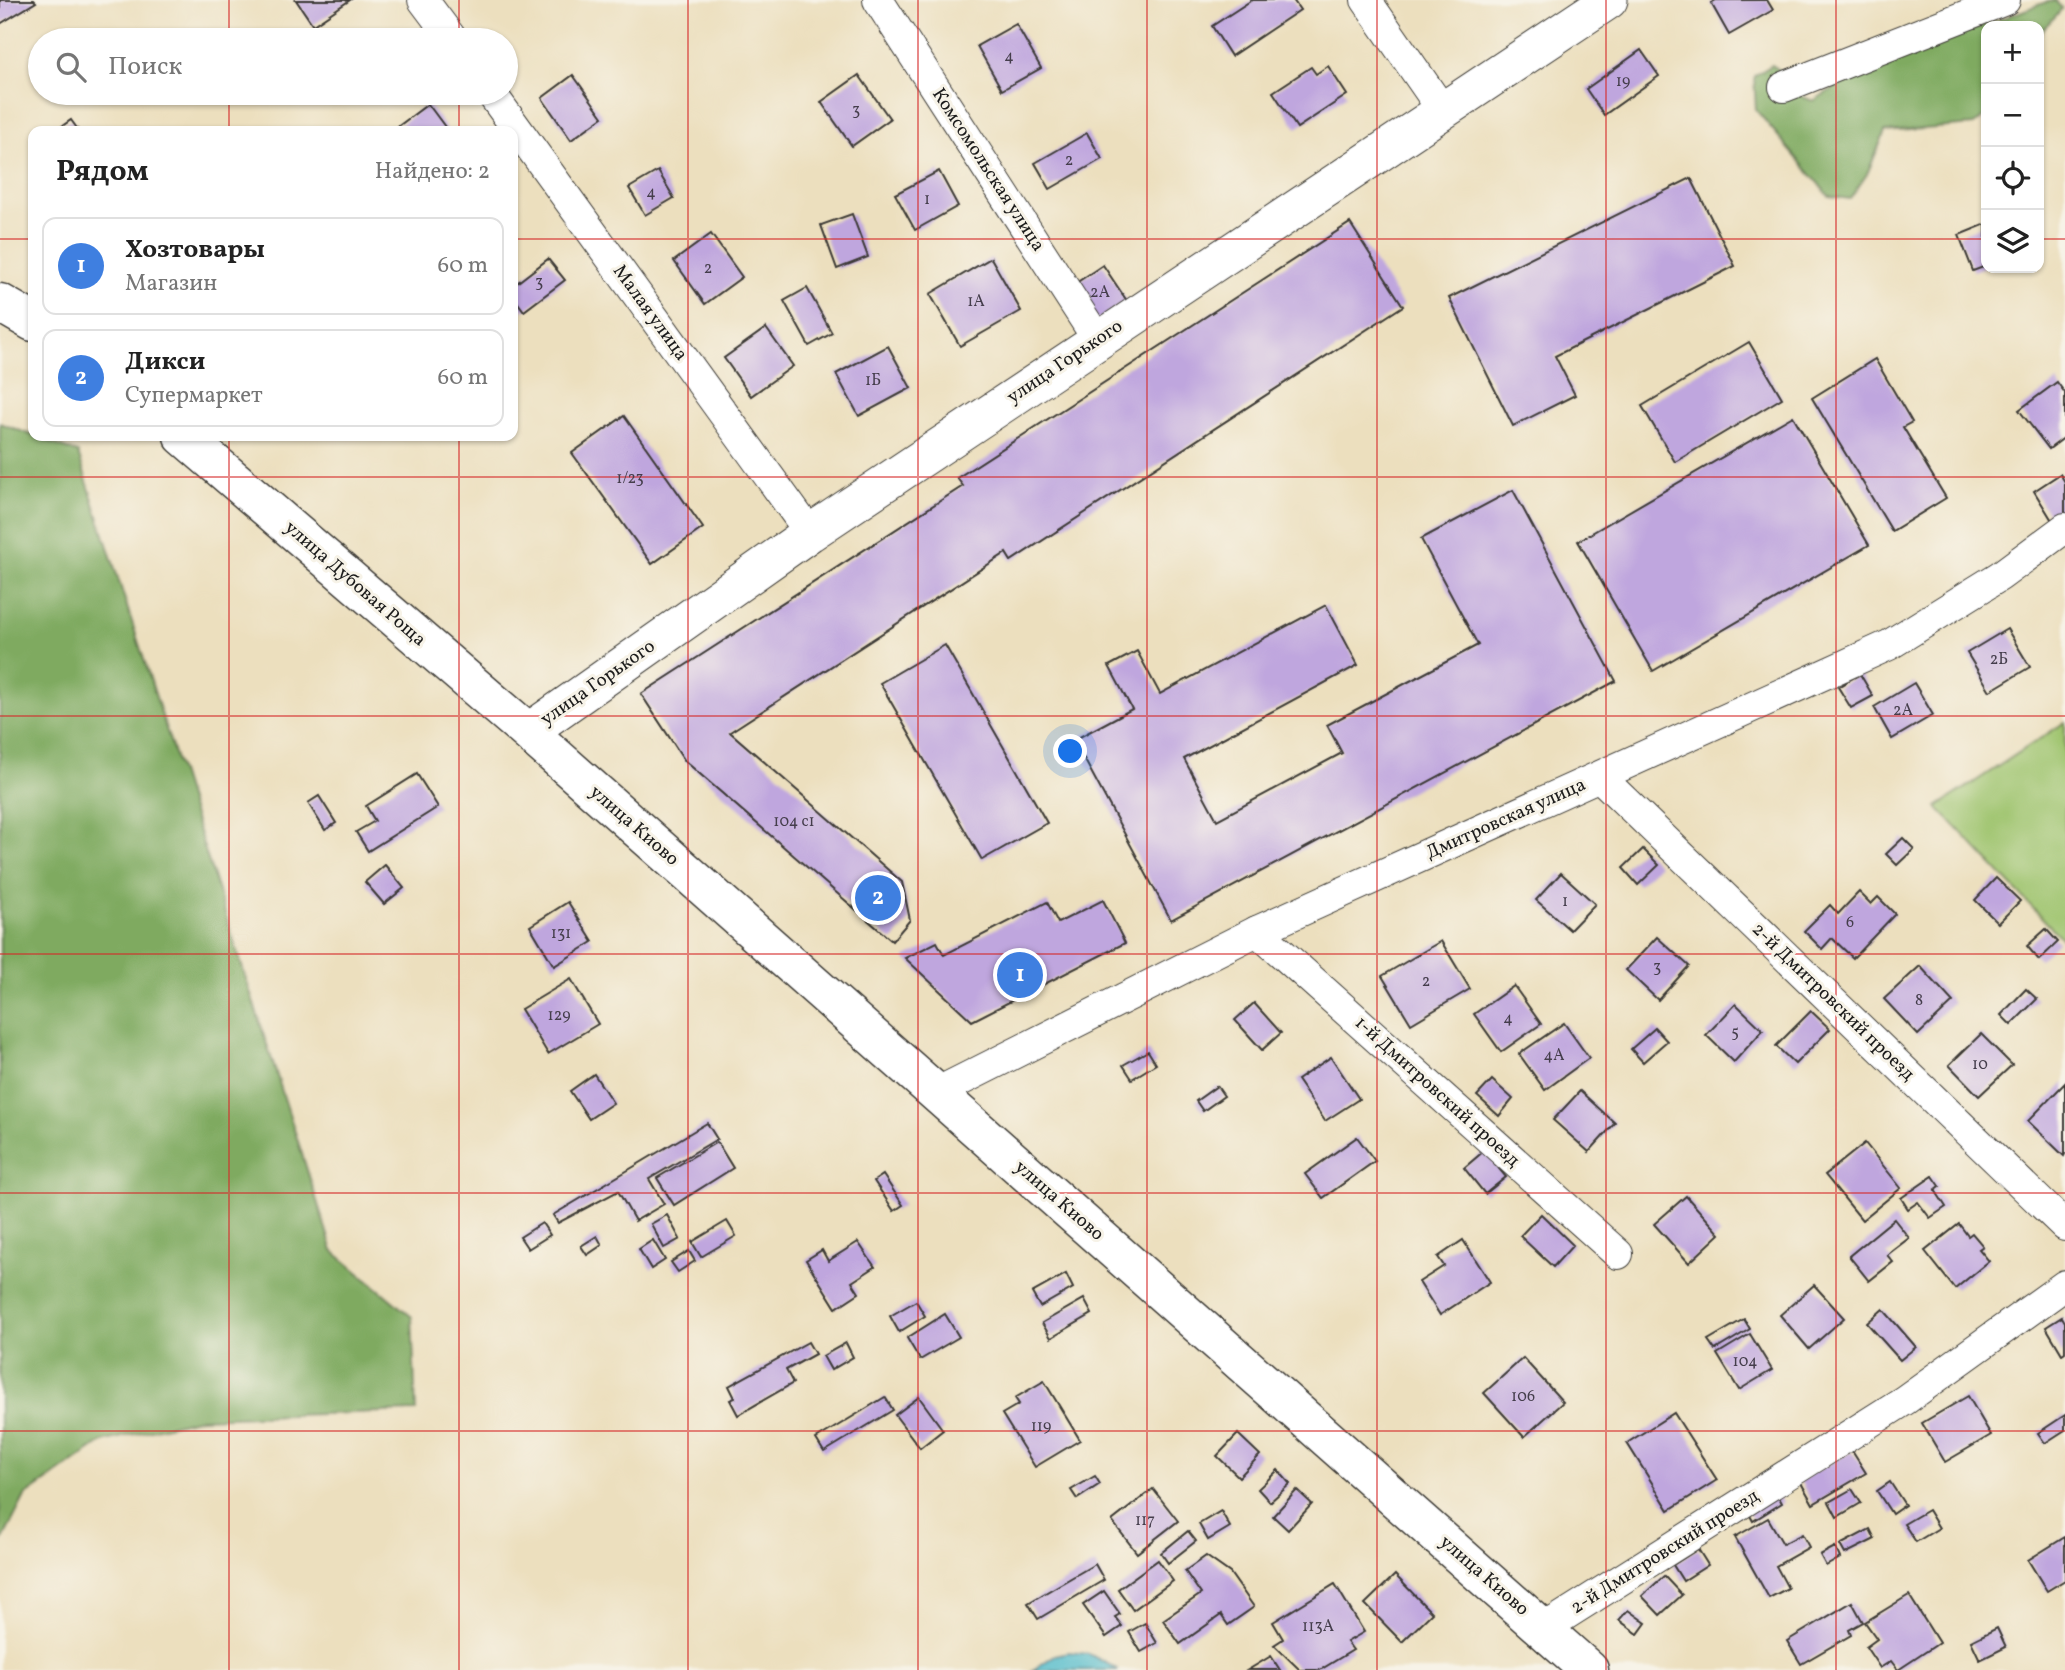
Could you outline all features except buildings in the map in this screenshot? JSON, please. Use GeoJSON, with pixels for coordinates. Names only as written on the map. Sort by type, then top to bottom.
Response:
{"type":"FeatureCollection","features":[{"type":"Feature","properties":{"kind":"main road"},"geometry":{"type":"LineString","coordinates":[[0,303],[28,319]]}},
{"type":"Feature","properties":{"kind":"main road","name":"улица Дубовая Роща"},"geometry":{"type":"LineString","coordinates":[[189,441],[528,732]]}},
{"type":"Feature","properties":{"kind":"main road","name":"улица Киово"},"geometry":{"type":"LineString","coordinates":[[528,732],[1589,1670]]}},
{"type":"Feature","properties":{"kind":"street"},"geometry":{"type":"LineString","coordinates":[[423,0],[444,28]]}},
{"type":"Feature","properties":{"kind":"street","name":"Комсомольская улица"},"geometry":{"type":"LineString","coordinates":[[878,0],[1098,340]]}},
{"type":"Feature","properties":{"kind":"street"},"geometry":{"type":"LineString","coordinates":[[1366,0],[1443,111]]}},
{"type":"Feature","properties":{"kind":"street","name":"улица Горького"},"geometry":{"type":"LineString","coordinates":[[528,732],[810,533],[1609,0]]}},
{"type":"Feature","properties":{"kind":"street"},"geometry":{"type":"LineString","coordinates":[[1784,87],[2005,0]]}},
{"type":"Feature","properties":{"kind":"street","name":"Малая улица"},"geometry":{"type":"LineString","coordinates":[[500,105],[515,126]]}},
{"type":"Feature","properties":{"kind":"street","name":"Малая улица"},"geometry":{"type":"LineString","coordinates":[[518,130],[810,533]]}},
{"type":"Feature","properties":{"kind":"street","name":"Дмитровская улица"},"geometry":{"type":"LineString","coordinates":[[936,1093],[1256,931],[1889,645],[2000,576],[2065,528]]}},
{"type":"Feature","properties":{"kind":"street","name":"2-й Дмитровский проезд"},"geometry":{"type":"LineString","coordinates":[[1600,777],[2065,1226]]}},
{"type":"Feature","properties":{"kind":"street","name":"1-й Дмитровский проезд"},"geometry":{"type":"LineString","coordinates":[[1256,931],[1618,1254]]}},
{"type":"Feature","properties":{"kind":"street","name":"2-й Дмитровский проезд"},"geometry":{"type":"LineString","coordinates":[[1543,1629],[1905,1400],[2065,1285]]}},
{"type":"Feature","properties":{"kind":"green space"},"geometry":{"type":"Polygon","coordinates":[[[2055,1],[2062,8],[2044,28],[2044,21],[1995,21],[2055,1]]]}},
{"type":"Feature","properties":{"kind":"green space"},"geometry":{"type":"Polygon","coordinates":[[[1981,26],[1981,119],[1974,125],[1885,132],[1867,174],[1850,199],[1829,196],[1756,110],[1754,76],[1772,65],[1788,76],[1796,94],[1813,101],[1862,71],[1981,26]]]}},
{"type":"Feature","properties":{"kind":"green space"},"geometry":{"type":"Polygon","coordinates":[[[0,423],[28,434],[28,441],[47,441],[78,453],[333,1251],[412,1317],[416,1411],[200,1418],[102,1442],[25,1496],[0,1545],[0,423]]]}},
{"type":"Feature","properties":{"kind":"green space"},"geometry":{"type":"Polygon","coordinates":[[[2065,722],[2065,942],[1937,807],[2065,722]]]}},
{"type":"Feature","properties":{"kind":"water"},"geometry":{"type":"Polygon","coordinates":[[[1069,1652],[1089,1654],[1119,1670],[1033,1670],[1055,1655],[1069,1652]]]}},
{"type":"Feature","properties":{"kind":"place","name":"Дикси"},"geometry":{"type":"Point","coordinates":[878,898]}},
{"type":"Feature","properties":{"kind":"place","name":"Хозтовары"},"geometry":{"type":"Point","coordinates":[1020,975]}}]}
